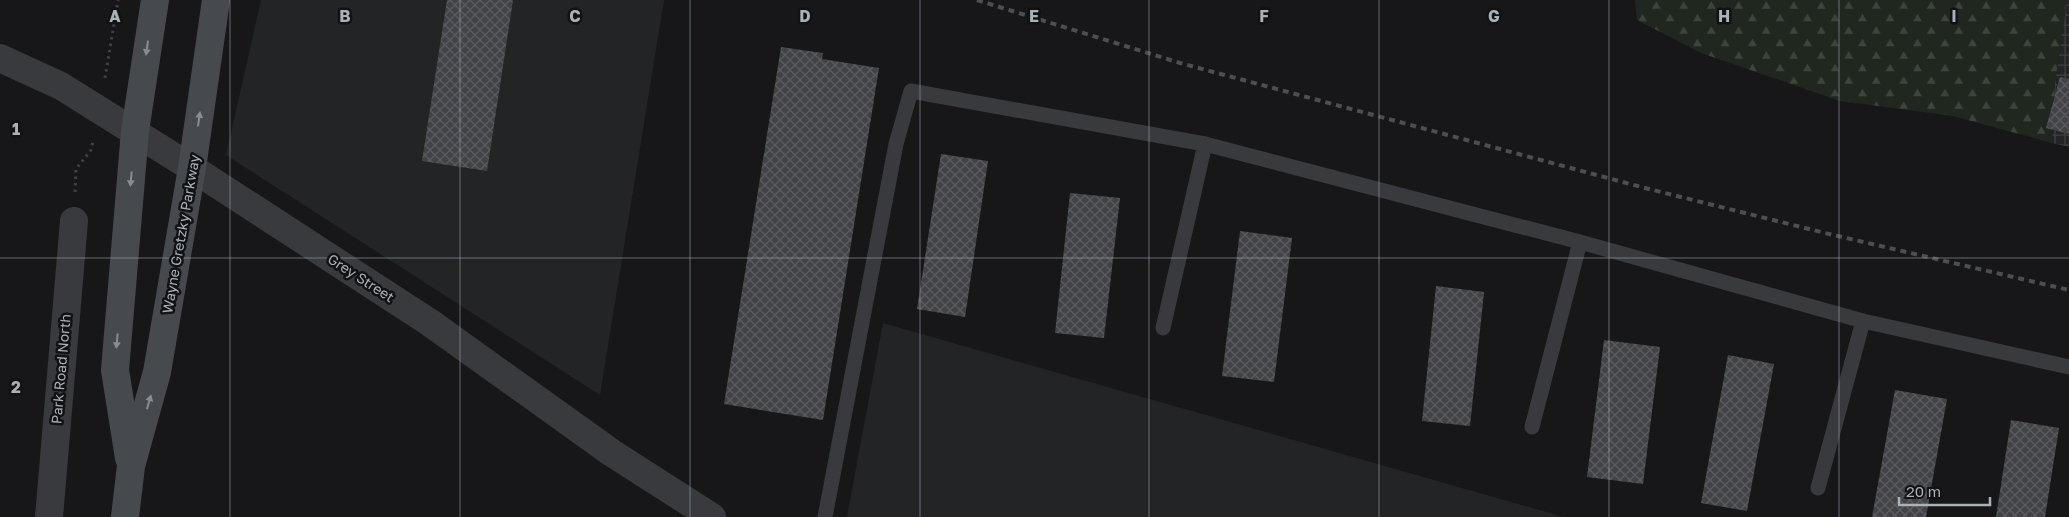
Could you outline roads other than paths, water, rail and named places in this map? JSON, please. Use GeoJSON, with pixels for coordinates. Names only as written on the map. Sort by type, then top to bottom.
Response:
{"type":"FeatureCollection","features":[{"type":"Feature","properties":{"kind":"main road","name":"Wayne Gretzky Parkway"},"geometry":{"type":"LineString","coordinates":[[130,466],[115,370],[135,131],[154,0]]}},
{"type":"Feature","properties":{"kind":"main road","name":"Wayne Gretzky Parkway"},"geometry":{"type":"LineString","coordinates":[[125,517],[130,466],[157,372],[192,168],[216,0]]}},
{"type":"Feature","properties":{"kind":"street","name":"Grey Street"},"geometry":{"type":"LineString","coordinates":[[0,58],[61,86],[135,131],[429,322],[612,453],[712,517]]}},
{"type":"Feature","properties":{"kind":"street","name":"Park Road North"},"geometry":{"type":"LineString","coordinates":[[49,517],[74,221]]}},
{"type":"Feature","properties":{"kind":"lane"},"geometry":{"type":"LineString","coordinates":[[824,517],[896,144],[911,91],[1204,144],[1580,242],[1863,321],[2069,367]]}},
{"type":"Feature","properties":{"kind":"lane"},"geometry":{"type":"LineString","coordinates":[[1163,328],[1204,144]]}},
{"type":"Feature","properties":{"kind":"lane"},"geometry":{"type":"LineString","coordinates":[[1532,427],[1580,242]]}},
{"type":"Feature","properties":{"kind":"lane"},"geometry":{"type":"LineString","coordinates":[[1818,488],[1863,321]]}},
{"type":"Feature","properties":{"kind":"railway"},"geometry":{"type":"LineString","coordinates":[[977,0],[1180,63],[1645,188],[1829,234],[2069,290]]}}]}
